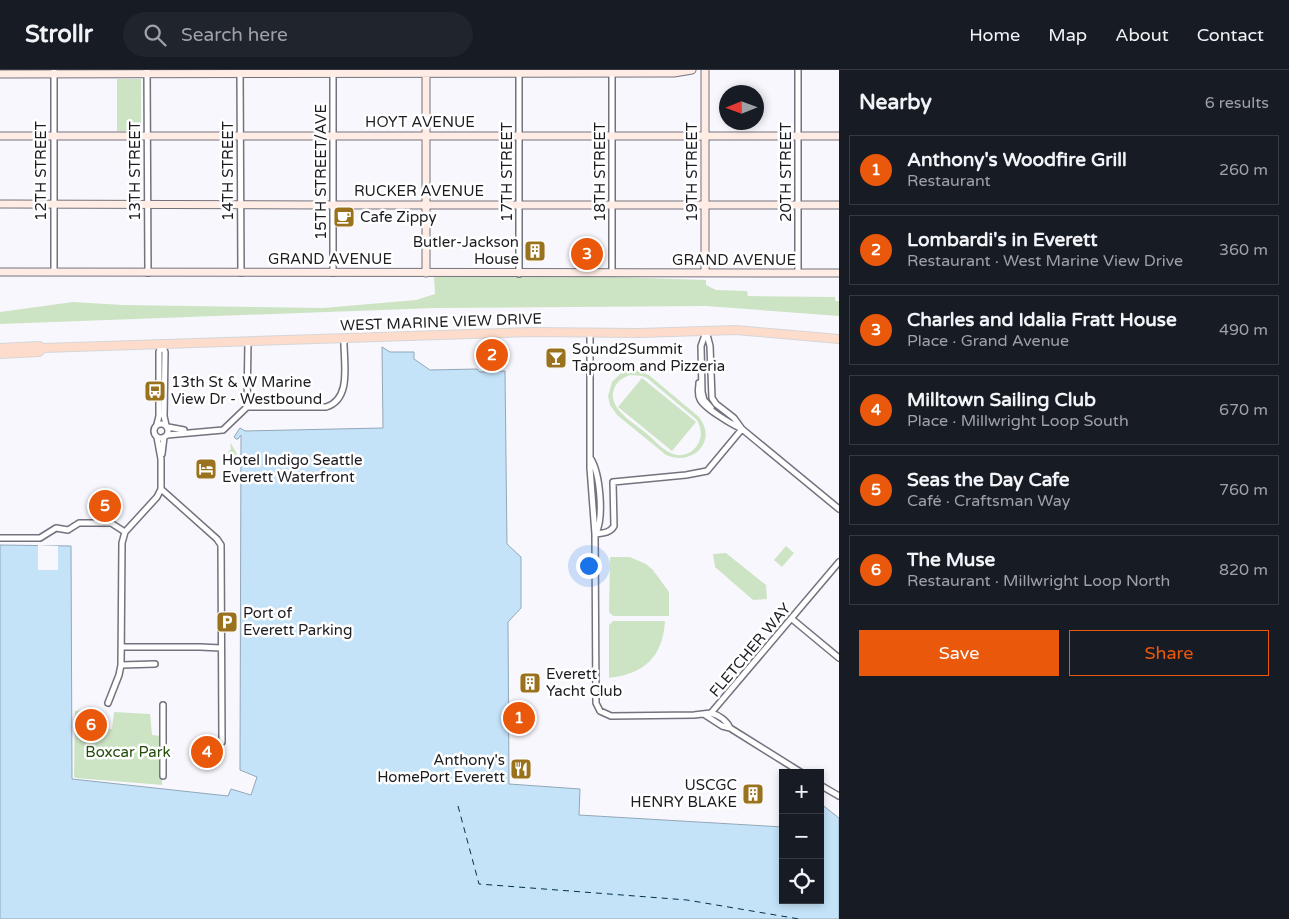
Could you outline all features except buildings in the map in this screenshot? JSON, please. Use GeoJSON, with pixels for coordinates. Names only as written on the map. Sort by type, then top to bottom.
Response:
{"type":"FeatureCollection","features":[{"type":"Feature","properties":{"kind":"main road","name":"WEST MARINE VIEW DRIVE"},"geometry":{"type":"LineString","coordinates":[[0,348],[531,332],[736,330],[839,340]]}},
{"type":"Feature","properties":{"kind":"main road","name":"WEST MARINE VIEW DRIVE"},"geometry":{"type":"LineString","coordinates":[[0,354],[39,352],[43,348]]}},
{"type":"Feature","properties":{"kind":"street"},"geometry":{"type":"LineString","coordinates":[[0,74],[54,72],[674,73],[692,70]]}},
{"type":"Feature","properties":{"kind":"street","name":"19TH STREET"},"geometry":{"type":"LineString","coordinates":[[705,70],[705,274]]}},
{"type":"Feature","properties":{"kind":"street","name":"20TH STREET"},"geometry":{"type":"LineString","coordinates":[[798,70],[798,273]]}},
{"type":"Feature","properties":{"kind":"street","name":"12TH STREET"},"geometry":{"type":"LineString","coordinates":[[54,72],[54,272]]}},
{"type":"Feature","properties":{"kind":"street","name":"13TH STREET"},"geometry":{"type":"LineString","coordinates":[[147,72],[148,273]]}},
{"type":"Feature","properties":{"kind":"street","name":"14TH STREET"},"geometry":{"type":"LineString","coordinates":[[240,72],[241,273]]}},
{"type":"Feature","properties":{"kind":"street","name":"15TH STREET/AVE"},"geometry":{"type":"LineString","coordinates":[[333,72],[333,273]]}},
{"type":"Feature","properties":{"kind":"street"},"geometry":{"type":"LineString","coordinates":[[426,72],[426,273]]}},
{"type":"Feature","properties":{"kind":"street","name":"17TH STREET"},"geometry":{"type":"LineString","coordinates":[[519,72],[519,274]]}},
{"type":"Feature","properties":{"kind":"street","name":"18TH STREET"},"geometry":{"type":"LineString","coordinates":[[612,72],[612,273]]}},
{"type":"Feature","properties":{"kind":"street","name":"HOYT AVENUE"},"geometry":{"type":"LineString","coordinates":[[0,136],[839,136]]}},
{"type":"Feature","properties":{"kind":"street","name":"RUCKER AVENUE"},"geometry":{"type":"LineString","coordinates":[[0,204],[839,205]]}},
{"type":"Feature","properties":{"kind":"street","name":"GRAND AVENUE"},"geometry":{"type":"LineString","coordinates":[[0,272],[839,273]]}},
{"type":"Feature","properties":{"kind":"street"},"geometry":{"type":"LineString","coordinates":[[706,331],[701,346],[702,378],[699,396],[704,405],[711,408],[729,423],[742,429]]}},
{"type":"Feature","properties":{"kind":"street"},"geometry":{"type":"LineString","coordinates":[[706,331],[710,346],[712,398],[716,404],[734,418],[742,429],[839,509]]}},
{"type":"Feature","properties":{"kind":"street"},"geometry":{"type":"LineString","coordinates":[[590,332],[590,459],[595,534],[612,530],[614,526],[613,482],[686,475],[707,471],[742,429]]}},
{"type":"Feature","properties":{"kind":"street"},"geometry":{"type":"LineString","coordinates":[[157,437],[223,430],[247,407],[326,407],[332,405],[337,401],[344,389],[344,338]]}},
{"type":"Feature","properties":{"kind":"street"},"geometry":{"type":"LineString","coordinates":[[247,407],[248,341]]}},
{"type":"Feature","properties":{"kind":"street"},"geometry":{"type":"LineString","coordinates":[[108,703],[121,665],[122,542],[125,532],[157,497],[161,488],[161,459],[154,430],[159,416],[159,352],[162,344]]}},
{"type":"Feature","properties":{"kind":"street"},"geometry":{"type":"LineString","coordinates":[[161,459],[167,426],[164,416],[165,352],[162,344]]}},
{"type":"Feature","properties":{"kind":"street"},"geometry":{"type":"LineString","coordinates":[[157,424],[161,423],[190,432]]}},
{"type":"Feature","properties":{"kind":"street"},"geometry":{"type":"LineString","coordinates":[[161,488],[217,539],[220,545],[222,742]]}},
{"type":"Feature","properties":{"kind":"street"},"geometry":{"type":"LineString","coordinates":[[0,538],[40,538],[56,528],[68,530],[79,523],[111,523],[125,532]]}},
{"type":"Feature","properties":{"kind":"street","name":"FLETCHER WAY"},"geometry":{"type":"LineString","coordinates":[[595,534],[598,707],[605,715],[611,716],[705,715],[711,713],[839,562]]}},
{"type":"Feature","properties":{"kind":"street"},"geometry":{"type":"LineString","coordinates":[[792,619],[839,658]]}},
{"type":"Feature","properties":{"kind":"street"},"geometry":{"type":"LineString","coordinates":[[122,647],[221,648]]}},
{"type":"Feature","properties":{"kind":"street"},"geometry":{"type":"LineString","coordinates":[[121,665],[155,664]]}},
{"type":"Feature","properties":{"kind":"street"},"geometry":{"type":"LineString","coordinates":[[163,705],[163,776]]}},
{"type":"Feature","properties":{"kind":"street"},"geometry":{"type":"LineString","coordinates":[[711,713],[728,723],[730,728]]}},
{"type":"Feature","properties":{"kind":"street"},"geometry":{"type":"LineString","coordinates":[[705,715],[722,726],[730,728],[796,769]]}},
{"type":"Feature","properties":{"kind":"street"},"geometry":{"type":"LineString","coordinates":[[824,787],[839,796]]}},
{"type":"Feature","properties":{"kind":"green space"},"geometry":{"type":"Polygon","coordinates":[[[117,79],[141,79],[141,131],[117,131],[117,79]]]}},
{"type":"Feature","properties":{"kind":"green space"},"geometry":{"type":"Polygon","coordinates":[[[434,277],[614,277],[706,280],[706,285],[716,290],[747,291],[748,296],[835,297],[835,301],[839,301],[839,316],[706,306],[435,308],[0,324],[0,312],[73,302],[123,305],[323,308],[416,300],[435,294],[434,277]]]}},
{"type":"Feature","properties":{"kind":"green space"},"geometry":{"type":"Polygon","coordinates":[[[629,370],[640,370],[650,376],[699,417],[706,435],[700,450],[685,458],[666,455],[617,415],[610,405],[608,396],[612,382],[620,374],[629,370]],[[631,375],[621,380],[614,389],[614,402],[622,414],[668,452],[684,455],[690,452],[695,448],[700,439],[701,431],[697,420],[647,378],[631,375]]]}},
{"type":"Feature","properties":{"kind":"green space"},"geometry":{"type":"Polygon","coordinates":[[[642,378],[696,422],[672,451],[618,407],[642,378]]]}},
{"type":"Feature","properties":{"kind":"green space"},"geometry":{"type":"Polygon","coordinates":[[[230,442],[237,454],[238,465],[231,464],[228,452],[231,449],[230,442]]]}},
{"type":"Feature","properties":{"kind":"green space"},"geometry":{"type":"Polygon","coordinates":[[[786,546],[794,553],[782,567],[774,560],[786,546]]]}},
{"type":"Feature","properties":{"kind":"green space"},"geometry":{"type":"Polygon","coordinates":[[[726,553],[766,585],[767,599],[753,600],[715,567],[713,554],[726,553]]]}},
{"type":"Feature","properties":{"kind":"green space"},"geometry":{"type":"Polygon","coordinates":[[[610,557],[630,557],[646,564],[653,570],[669,592],[669,616],[613,616],[609,612],[610,557]]]}},
{"type":"Feature","properties":{"kind":"green space"},"geometry":{"type":"Polygon","coordinates":[[[613,621],[665,621],[660,645],[656,654],[649,662],[642,668],[632,672],[609,678],[609,625],[613,621]]]}},
{"type":"Feature","properties":{"kind":"green space","name":"Boxcar Park"},"geometry":{"type":"Polygon","coordinates":[[[83,710],[85,728],[112,729],[114,712],[150,714],[152,735],[162,736],[162,785],[74,777],[75,711],[83,710]]]}},
{"type":"Feature","properties":{"kind":"water"},"geometry":{"type":"Polygon","coordinates":[[[382,347],[390,352],[414,352],[414,359],[430,370],[477,369],[480,372],[505,371],[507,544],[521,557],[521,608],[508,622],[509,784],[580,789],[579,815],[779,827],[779,904],[824,904],[824,806],[839,818],[839,919],[0,919],[0,545],[71,546],[72,779],[228,796],[231,789],[251,795],[257,777],[240,770],[241,435],[238,439],[234,437],[240,428],[245,431],[383,428],[382,347]]]}},
{"type":"Feature","properties":{"kind":"pier"},"geometry":{"type":"Polygon","coordinates":[[[38,545],[58,546],[58,570],[38,570],[38,545]]]}},
{"type":"Feature","properties":{"kind":"ferry route"},"geometry":{"type":"LineString","coordinates":[[458,806],[479,884],[687,900],[799,919]]}},
{"type":"Feature","properties":{"kind":"place","name":"Cafe Zippy"},"geometry":{"type":"Point","coordinates":[344,217]}},
{"type":"Feature","properties":{"kind":"place","name":"Butler-Jackson House"},"geometry":{"type":"Point","coordinates":[535,251]}},
{"type":"Feature","properties":{"kind":"place","name":"Charles and Idalia Fratt House"},"geometry":{"type":"Point","coordinates":[587,254]}},
{"type":"Feature","properties":{"kind":"place","name":"Lombardi's in Everett"},"geometry":{"type":"Point","coordinates":[492,355]}},
{"type":"Feature","properties":{"kind":"place","name":"Sound2Summit Taproom and Pizzeria"},"geometry":{"type":"Point","coordinates":[556,358]}},
{"type":"Feature","properties":{"kind":"place","name":"13th St & W Marine View Dr - Westbound"},"geometry":{"type":"Point","coordinates":[155,391]}},
{"type":"Feature","properties":{"kind":"place","name":"Hotel Indigo Seattle Everett Waterfront"},"geometry":{"type":"Point","coordinates":[206,469]}},
{"type":"Feature","properties":{"kind":"place","name":"Seas the Day Cafe"},"geometry":{"type":"Point","coordinates":[105,506]}},
{"type":"Feature","properties":{"kind":"place","name":"Port of Everett Parking"},"geometry":{"type":"Point","coordinates":[227,622]}},
{"type":"Feature","properties":{"kind":"place","name":"Everett Yacht Club"},"geometry":{"type":"Point","coordinates":[530,683]}},
{"type":"Feature","properties":{"kind":"place","name":"Anthony's Woodfire Grill"},"geometry":{"type":"Point","coordinates":[519,718]}},
{"type":"Feature","properties":{"kind":"place","name":"The Muse"},"geometry":{"type":"Point","coordinates":[91,725]}},
{"type":"Feature","properties":{"kind":"place","name":"Milltown Sailing Club"},"geometry":{"type":"Point","coordinates":[207,752]}},
{"type":"Feature","properties":{"kind":"place","name":"Anthony's HomePort Everett"},"geometry":{"type":"Point","coordinates":[521,769]}},
{"type":"Feature","properties":{"kind":"place","name":"USCGC HENRY BLAKE"},"geometry":{"type":"Point","coordinates":[753,794]}}]}
